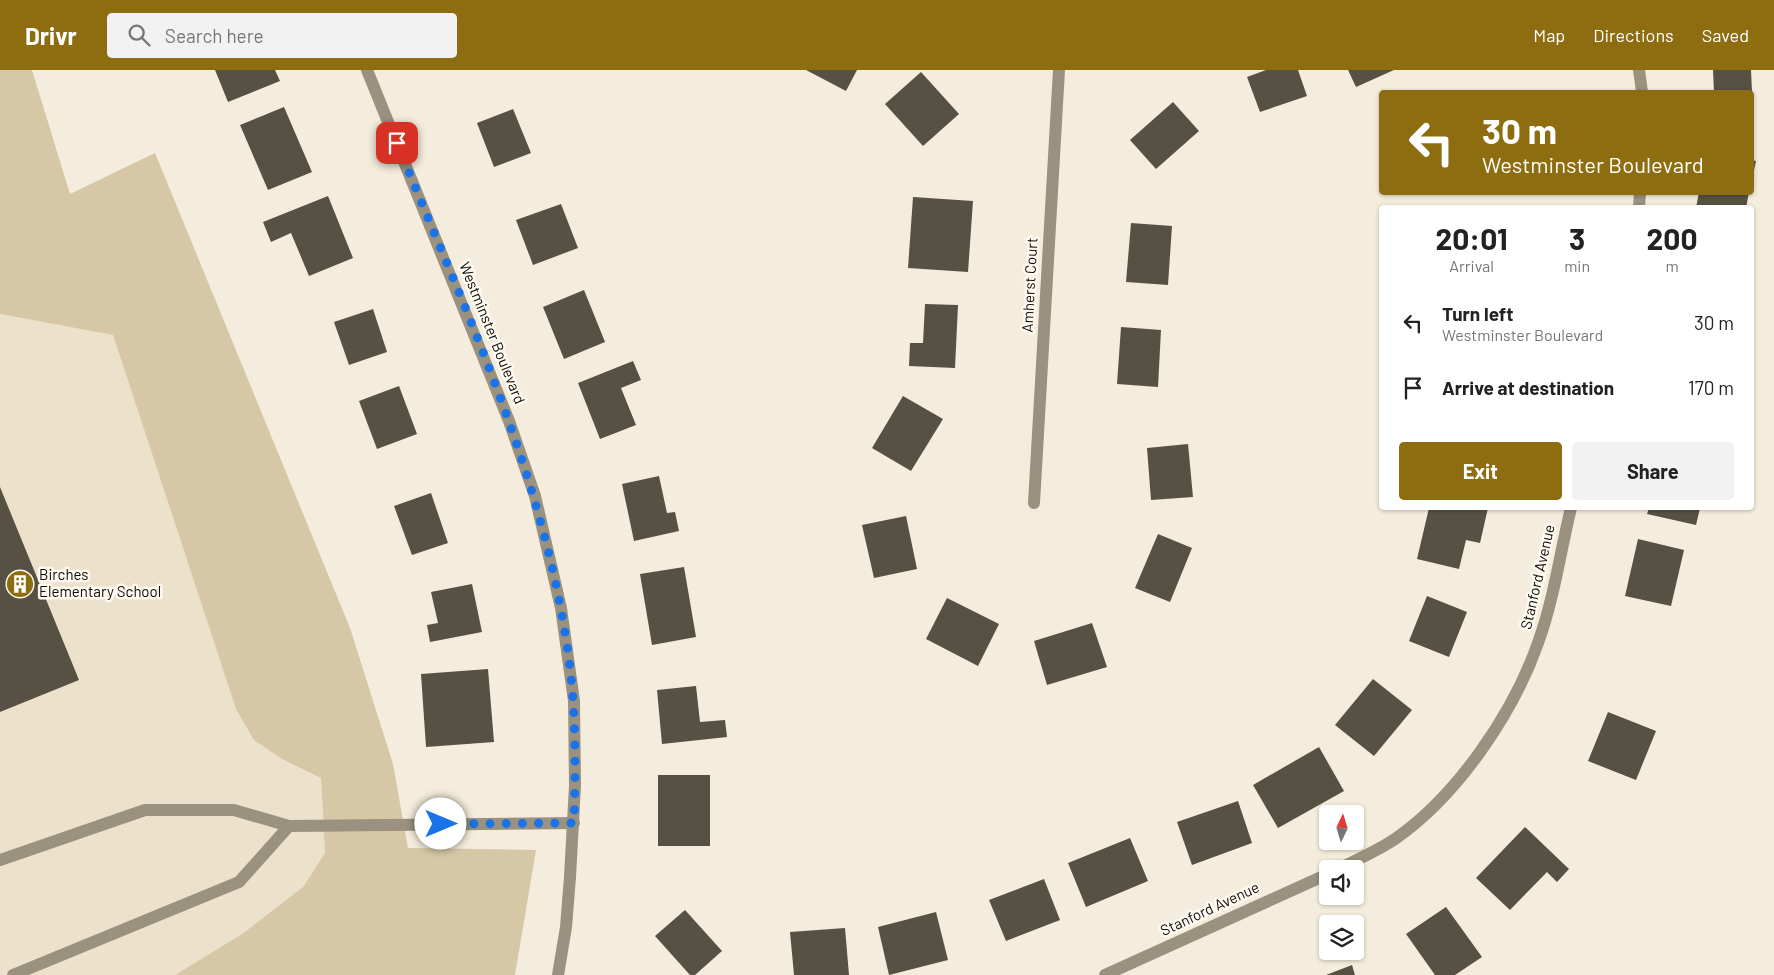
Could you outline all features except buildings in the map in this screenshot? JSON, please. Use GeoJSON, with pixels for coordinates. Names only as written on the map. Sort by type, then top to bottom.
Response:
{"type":"FeatureCollection","features":[{"type":"Feature","properties":{"kind":"street","name":"Westminster Boulevard"},"geometry":{"type":"LineString","coordinates":[[367,70],[497,389],[535,496],[561,608],[573,693],[575,785],[566,927],[558,975]]}},
{"type":"Feature","properties":{"kind":"street","name":"Amherst Court"},"geometry":{"type":"LineString","coordinates":[[1034,503],[1059,70]]}},
{"type":"Feature","properties":{"kind":"street"},"geometry":{"type":"LineString","coordinates":[[1639,70],[1642,90]]}},
{"type":"Feature","properties":{"kind":"street","name":"Stanford Avenue"},"geometry":{"type":"LineString","coordinates":[[1357,860],[1395,839],[1428,812],[1450,791],[1491,737],[1509,707],[1538,645],[1558,573],[1571,510]]}},
{"type":"Feature","properties":{"kind":"street"},"geometry":{"type":"LineString","coordinates":[[0,860],[145,810],[234,810],[289,826],[574,823]]}},
{"type":"Feature","properties":{"kind":"street"},"geometry":{"type":"LineString","coordinates":[[13,975],[239,882],[289,826]]}},
{"type":"Feature","properties":{"kind":"street","name":"Stanford Avenue"},"geometry":{"type":"LineString","coordinates":[[1105,975],[1319,878]]}},
{"type":"Feature","properties":{"kind":"shaded area"},"geometry":{"type":"Polygon","coordinates":[[[0,70],[32,70],[70,194],[155,153],[350,628],[393,764],[408,848],[536,850],[515,975],[175,975],[242,934],[303,887],[325,853],[321,778],[282,759],[254,740],[236,709],[113,335],[0,314],[0,70]]]}},
{"type":"Feature","properties":{"kind":"shaded area"},"geometry":{"type":"Polygon","coordinates":[[[0,314],[113,335],[236,709],[282,759],[321,778],[325,853],[303,887],[242,934],[175,975],[0,975],[0,314]]]}},
{"type":"Feature","properties":{"kind":"place","name":"Birches Elementary School"},"geometry":{"type":"Point","coordinates":[20,584]}},
{"type":"Feature","properties":{"kind":"route"},"geometry":{"type":"LineString","coordinates":[[397,143],[504,408],[535,496],[561,608],[574,702],[574,823],[441,824]]}}]}
